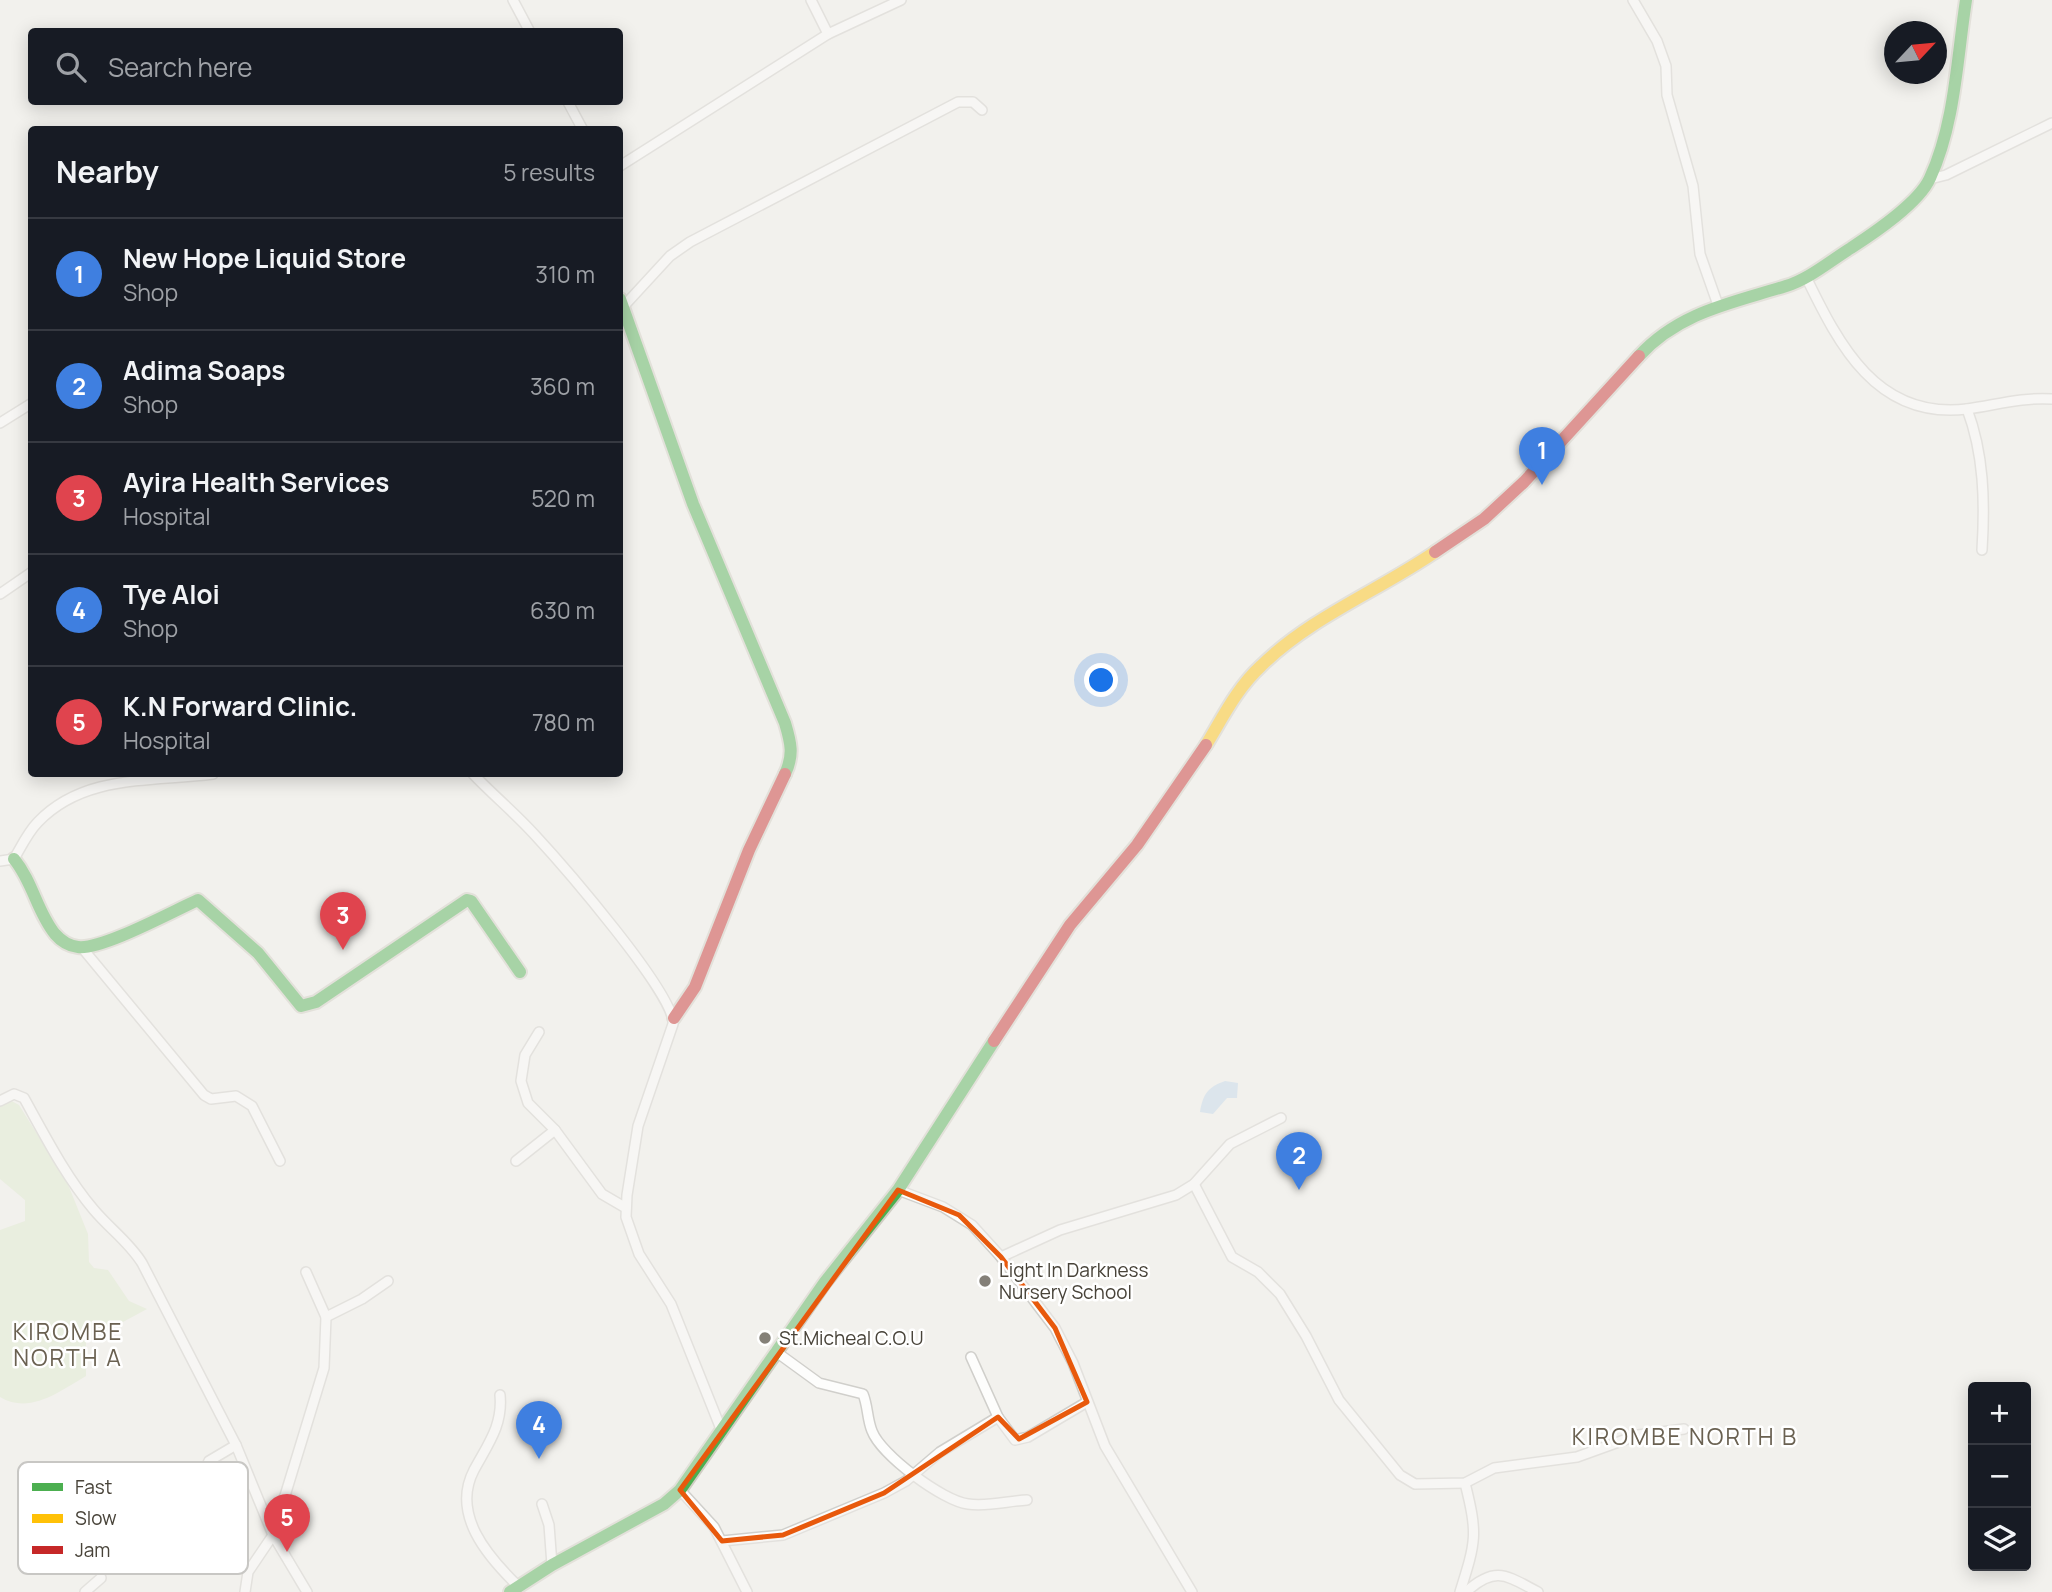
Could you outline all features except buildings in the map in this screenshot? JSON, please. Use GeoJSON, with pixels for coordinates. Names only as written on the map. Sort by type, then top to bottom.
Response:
{"type":"FeatureCollection","features":[{"type":"Feature","properties":{"kind":"street"},"geometry":{"type":"LineString","coordinates":[[513,0],[528,28]]}},
{"type":"Feature","properties":{"kind":"street"},"geometry":{"type":"LineString","coordinates":[[811,0],[828,34]]}},
{"type":"Feature","properties":{"kind":"street"},"geometry":{"type":"LineString","coordinates":[[623,164],[828,34],[901,0]]}},
{"type":"Feature","properties":{"kind":"street"},"geometry":{"type":"LineString","coordinates":[[1633,0],[1657,41],[1666,66],[1667,95],[1693,186],[1700,254],[1718,305]]}},
{"type":"Feature","properties":{"kind":"street"},"geometry":{"type":"LineString","coordinates":[[500,1395],[500,1418],[495,1433],[474,1470],[465,1499],[486,1553],[514,1589],[552,1565],[664,1504],[680,1490],[775,1351],[898,1189],[1070,925],[1136,845],[1198,758],[1239,690],[1260,666],[1313,624],[1409,570],[1485,519],[1524,482],[1647,347],[1683,319],[1718,305],[1790,285],[1806,277],[1871,234],[1919,194],[1930,179],[1950,114],[1966,0]]}},
{"type":"Feature","properties":{"kind":"street"},"geometry":{"type":"LineString","coordinates":[[623,301],[670,256],[690,242],[958,102],[972,102],[982,110]]}},
{"type":"Feature","properties":{"kind":"street"},"geometry":{"type":"LineString","coordinates":[[570,105],[581,126]]}},
{"type":"Feature","properties":{"kind":"street"},"geometry":{"type":"LineString","coordinates":[[1930,179],[1953,172],[2052,123]]}},
{"type":"Feature","properties":{"kind":"street"},"geometry":{"type":"LineString","coordinates":[[1806,277],[1824,314],[1872,383],[1910,403],[1941,409],[1967,409],[2029,398],[2052,399]]}},
{"type":"Feature","properties":{"kind":"street"},"geometry":{"type":"LineString","coordinates":[[623,309],[667,435],[785,723],[793,754],[749,850],[695,987],[674,1018],[638,1126],[626,1208],[636,1247],[671,1304],[721,1429]]}},
{"type":"Feature","properties":{"kind":"street"},"geometry":{"type":"LineString","coordinates":[[0,423],[28,406]]}},
{"type":"Feature","properties":{"kind":"street"},"geometry":{"type":"LineString","coordinates":[[1967,409],[1979,453],[1984,517],[1982,550]]}},
{"type":"Feature","properties":{"kind":"street"},"geometry":{"type":"LineString","coordinates":[[0,594],[28,575]]}},
{"type":"Feature","properties":{"kind":"street"},"geometry":{"type":"LineString","coordinates":[[14,859],[35,824],[80,792],[114,782],[175,777]]}},
{"type":"Feature","properties":{"kind":"street"},"geometry":{"type":"LineString","coordinates":[[476,777],[558,861],[652,978],[674,1018]]}},
{"type":"Feature","properties":{"kind":"street"},"geometry":{"type":"LineString","coordinates":[[0,861],[14,859],[24,867],[62,943],[83,949],[204,1095],[211,1100],[236,1096],[252,1106],[281,1161]]}},
{"type":"Feature","properties":{"kind":"street"},"geometry":{"type":"LineString","coordinates":[[83,949],[198,901],[258,953],[298,1003],[306,1007],[469,900],[520,972]]}},
{"type":"Feature","properties":{"kind":"street"},"geometry":{"type":"LineString","coordinates":[[539,1032],[526,1051],[521,1081],[528,1103],[555,1130],[602,1194],[626,1208]]}},
{"type":"Feature","properties":{"kind":"street"},"geometry":{"type":"LineString","coordinates":[[0,1101],[15,1094],[23,1098],[94,1211],[135,1252],[243,1462]]}},
{"type":"Feature","properties":{"kind":"street"},"geometry":{"type":"LineString","coordinates":[[1000,1256],[1060,1230],[1160,1202],[1194,1184],[1223,1150],[1281,1118]]}},
{"type":"Feature","properties":{"kind":"street"},"geometry":{"type":"LineString","coordinates":[[516,1161],[555,1130]]}},
{"type":"Feature","properties":{"kind":"street"},"geometry":{"type":"LineString","coordinates":[[1194,1184],[1232,1257],[1258,1272],[1280,1294],[1306,1336],[1339,1400],[1400,1475],[1415,1484],[1465,1483],[1494,1468],[1577,1457],[1638,1435],[1684,1429]]}},
{"type":"Feature","properties":{"kind":"street"},"geometry":{"type":"LineString","coordinates":[[898,1189],[959,1215],[1000,1256],[1065,1344],[1105,1446],[1192,1592]]}},
{"type":"Feature","properties":{"kind":"street"},"geometry":{"type":"LineString","coordinates":[[248,1573],[273,1535],[324,1368],[326,1317],[306,1272]]}},
{"type":"Feature","properties":{"kind":"street"},"geometry":{"type":"LineString","coordinates":[[326,1317],[362,1299],[388,1281]]}},
{"type":"Feature","properties":{"kind":"street"},"geometry":{"type":"LineString","coordinates":[[775,1351],[819,1383],[863,1394],[872,1430],[879,1444],[912,1474],[967,1504],[1027,1500]]}},
{"type":"Feature","properties":{"kind":"street"},"geometry":{"type":"LineString","coordinates":[[971,1357],[1009,1435],[1019,1439],[1039,1431],[1087,1402]]}},
{"type":"Feature","properties":{"kind":"street"},"geometry":{"type":"LineString","coordinates":[[722,1541],[783,1535],[896,1488],[940,1452],[999,1417]]}},
{"type":"Feature","properties":{"kind":"street"},"geometry":{"type":"LineString","coordinates":[[209,1462],[236,1445]]}},
{"type":"Feature","properties":{"kind":"street"},"geometry":{"type":"LineString","coordinates":[[248,1474],[273,1535],[307,1592]]}},
{"type":"Feature","properties":{"kind":"street"},"geometry":{"type":"LineString","coordinates":[[1460,1592],[1473,1553],[1476,1529],[1465,1483]]}},
{"type":"Feature","properties":{"kind":"street"},"geometry":{"type":"LineString","coordinates":[[680,1490],[714,1527],[747,1592]]}},
{"type":"Feature","properties":{"kind":"street"},"geometry":{"type":"LineString","coordinates":[[542,1504],[549,1525],[552,1565]]}},
{"type":"Feature","properties":{"kind":"street"},"geometry":{"type":"LineString","coordinates":[[245,1592],[248,1574]]}},
{"type":"Feature","properties":{"kind":"street"},"geometry":{"type":"LineString","coordinates":[[1466,1592],[1495,1574],[1505,1575],[1538,1592]]}},
{"type":"Feature","properties":{"kind":"street"},"geometry":{"type":"LineString","coordinates":[[85,1592],[101,1578]]}},
{"type":"Feature","properties":{"kind":"highlighted area"},"geometry":{"type":"Polygon","coordinates":[[[898,1190],[959,1215],[1001,1257],[1055,1328],[1087,1402],[1019,1439],[998,1417],[884,1493],[783,1535],[722,1541],[680,1490],[898,1190]]]}},
{"type":"Feature","properties":{"kind":"green space"},"geometry":{"type":"Polygon","coordinates":[[[0,1095],[19,1105],[67,1182],[88,1234],[89,1262],[94,1268],[108,1270],[129,1301],[147,1309],[86,1342],[86,1376],[55,1394],[34,1402],[11,1402],[0,1397],[0,1230],[25,1221],[25,1200],[0,1179],[0,1095]]]}},
{"type":"Feature","properties":{"kind":"water"},"geometry":{"type":"Polygon","coordinates":[[[1225,1081],[1238,1083],[1237,1098],[1227,1098],[1213,1114],[1200,1112],[1207,1092],[1225,1081]]]}},
{"type":"Feature","properties":{"kind":"traffic: fast"},"geometry":{"type":"LineString","coordinates":[[1639,356],[1671,329],[1689,319],[1726,304],[1795,283],[1811,274],[1883,226],[1916,197],[1930,178],[1945,136],[1966,0]]}},
{"type":"Feature","properties":{"kind":"traffic: fast"},"geometry":{"type":"LineString","coordinates":[[623,307],[693,504],[785,723],[791,749],[785,774]]}},
{"type":"Feature","properties":{"kind":"traffic: fast"},"geometry":{"type":"LineString","coordinates":[[14,859],[26,877],[49,925],[57,937],[68,944],[78,947],[103,942],[138,929],[198,900],[258,953],[301,1006],[316,1002],[467,900],[471,901],[520,972]]}},
{"type":"Feature","properties":{"kind":"traffic: fast"},"geometry":{"type":"LineString","coordinates":[[510,1592],[552,1565],[664,1504],[680,1490],[825,1282],[898,1190],[994,1041]]}},
{"type":"Feature","properties":{"kind":"traffic: slow"},"geometry":{"type":"LineString","coordinates":[[1206,745],[1245,684],[1280,649],[1323,619],[1435,552]]}},
{"type":"Feature","properties":{"kind":"traffic: jam"},"geometry":{"type":"LineString","coordinates":[[1435,552],[1484,519],[1524,482],[1639,356]]}},
{"type":"Feature","properties":{"kind":"traffic: jam"},"geometry":{"type":"LineString","coordinates":[[994,1041],[1070,925],[1137,845],[1206,745]]}},
{"type":"Feature","properties":{"kind":"traffic: jam"},"geometry":{"type":"LineString","coordinates":[[674,1018],[695,987],[749,850],[785,774]]}},
{"type":"Feature","properties":{"kind":"place","name":"New Hope Liquid Store"},"geometry":{"type":"Point","coordinates":[1542,485]}},
{"type":"Feature","properties":{"kind":"place","name":"Ayira Health Services"},"geometry":{"type":"Point","coordinates":[343,950]}},
{"type":"Feature","properties":{"kind":"place","name":"Adima Soaps"},"geometry":{"type":"Point","coordinates":[1299,1190]}},
{"type":"Feature","properties":{"kind":"place","name":"Light In Darkness Nursery School"},"geometry":{"type":"Point","coordinates":[985,1281]}},
{"type":"Feature","properties":{"kind":"place","name":"St.Micheal C.O.U"},"geometry":{"type":"Point","coordinates":[765,1338]}},
{"type":"Feature","properties":{"kind":"place","name":"Tye Aloi"},"geometry":{"type":"Point","coordinates":[539,1459]}},
{"type":"Feature","properties":{"kind":"place","name":"K.N Forward Clinic."},"geometry":{"type":"Point","coordinates":[287,1552]}},
{"type":"Feature","properties":{"kind":"district","name":"KIROMBE NORTH A"},"geometry":{"type":"Point","coordinates":[68,1345]}},
{"type":"Feature","properties":{"kind":"district","name":"KIROMBE NORTH B"},"geometry":{"type":"Point","coordinates":[1685,1437]}}]}
